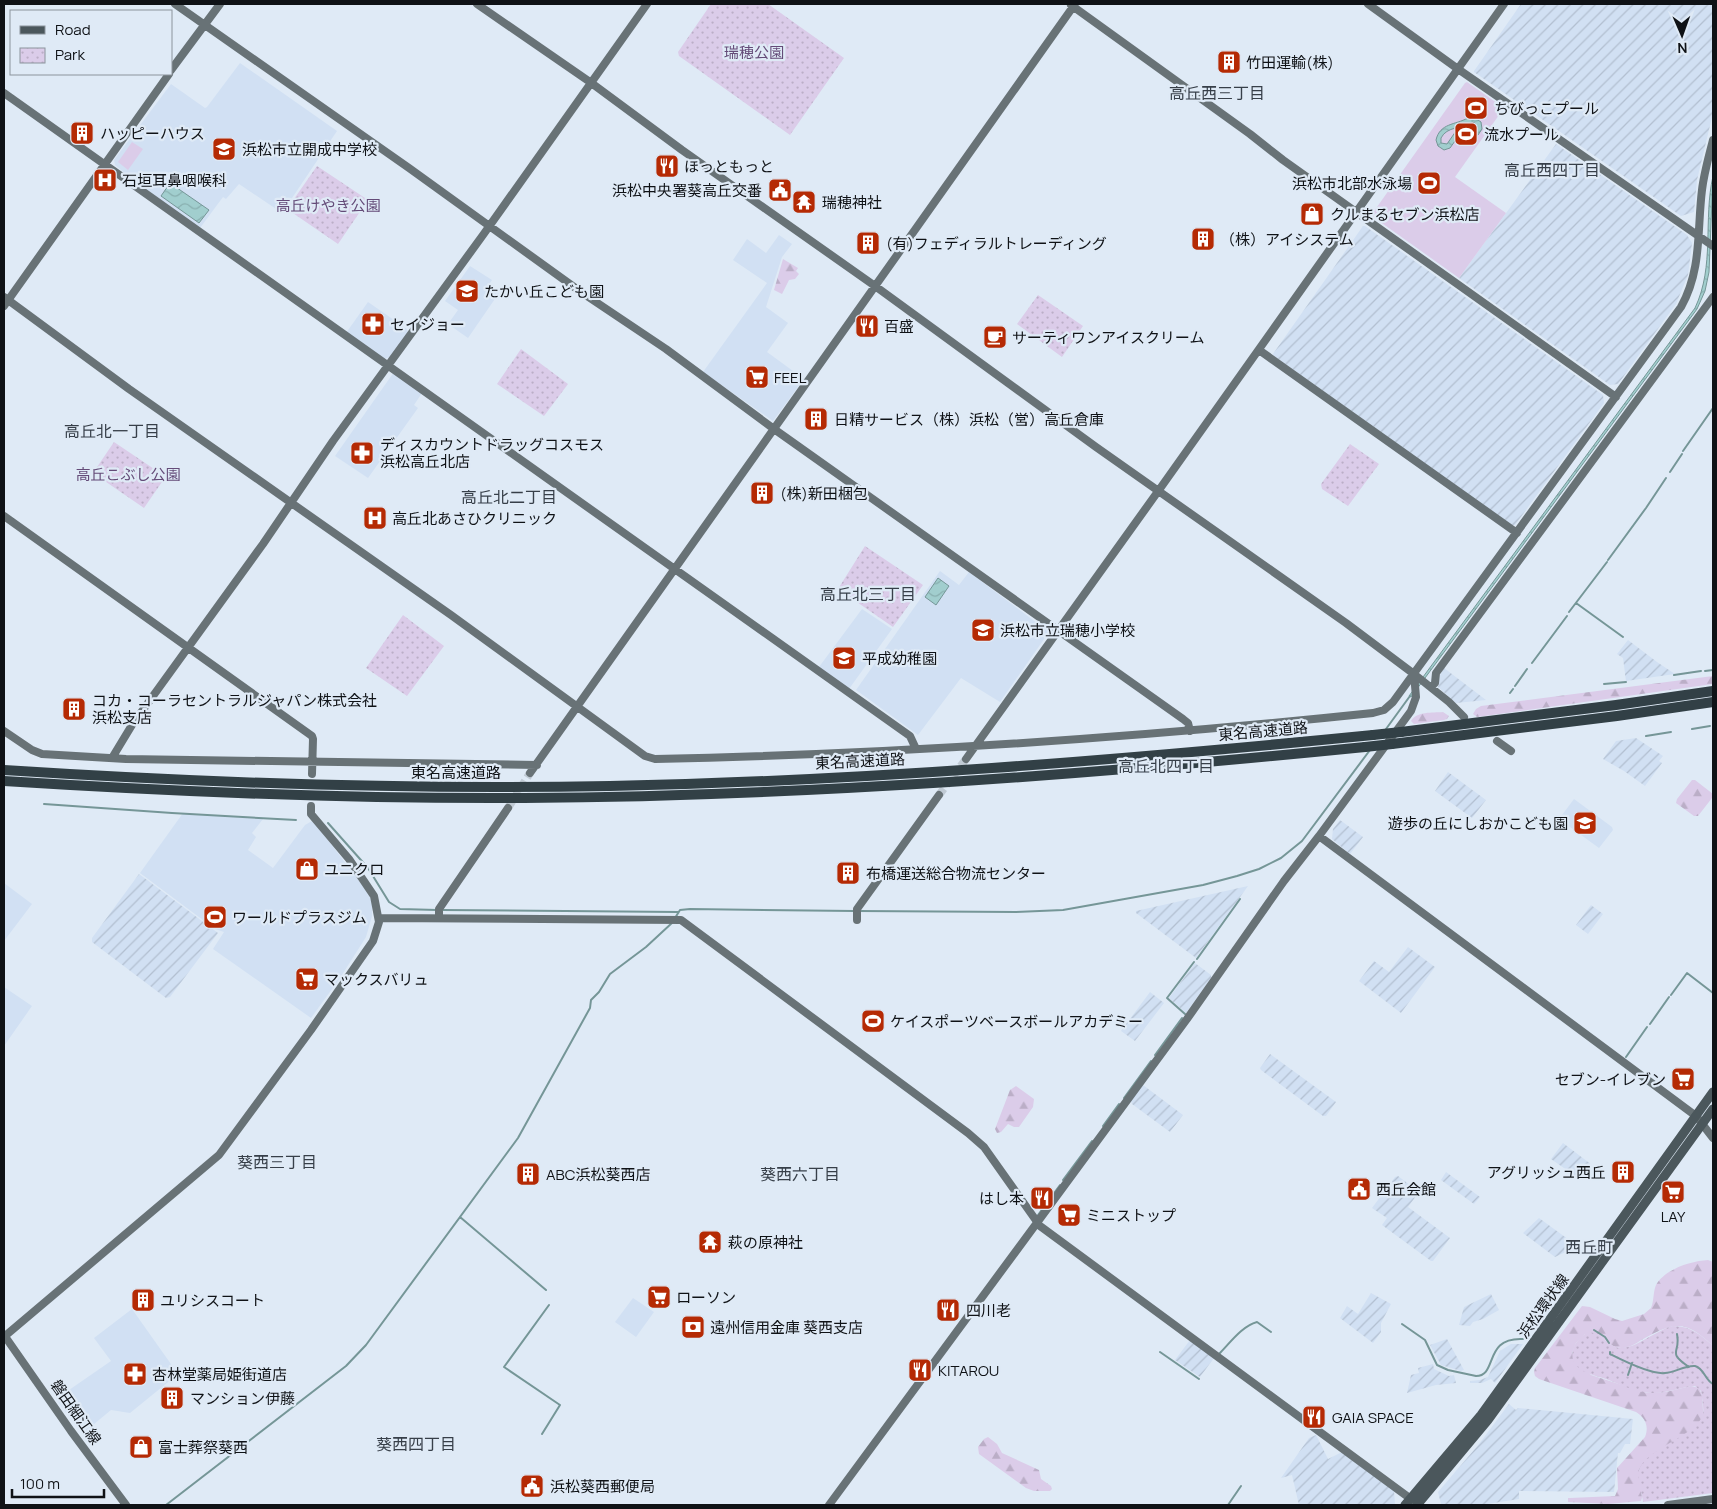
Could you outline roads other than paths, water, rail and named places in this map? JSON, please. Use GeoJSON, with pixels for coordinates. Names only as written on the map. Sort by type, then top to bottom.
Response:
{"type":"FeatureCollection","features":[{"type":"Feature","properties":{"kind":"highway","name":"東名高速道路"},"geometry":{"type":"LineString","coordinates":[[4,770],[188,780],[452,787],[613,786],[829,778],[1146,757],[1373,735],[1597,708],[1713,691]]}},
{"type":"Feature","properties":{"kind":"highway","name":"東名高速道路"},"geometry":{"type":"LineString","coordinates":[[4,781],[289,795],[433,798],[614,796],[830,788],[984,780],[1147,768],[1365,747],[1618,716],[1713,702]]}},
{"type":"Feature","properties":{"kind":"main road","name":"浜松環状線"},"geometry":{"type":"LineString","coordinates":[[1414,1504],[1481,1415],[1713,1092]]}},
{"type":"Feature","properties":{"kind":"main road","name":"浜松環状線"},"geometry":{"type":"LineString","coordinates":[[1414,1504],[1488,1420],[1713,1109]]}},
{"type":"Feature","properties":{"kind":"street"},"geometry":{"type":"LineString","coordinates":[[175,4],[490,225],[581,292],[666,349],[774,429],[1183,719],[1188,723],[1190,731]]}},
{"type":"Feature","properties":{"kind":"street"},"geometry":{"type":"LineString","coordinates":[[172,69],[220,4]]}},
{"type":"Feature","properties":{"kind":"street"},"geometry":{"type":"LineString","coordinates":[[477,4],[590,82],[1096,447],[1160,490],[1346,623],[1416,678],[1428,685],[1464,717]]}},
{"type":"Feature","properties":{"kind":"street"},"geometry":{"type":"LineString","coordinates":[[112,758],[132,725],[647,4]]}},
{"type":"Feature","properties":{"kind":"street"},"geometry":{"type":"LineString","coordinates":[[1368,4],[1458,69],[1713,246]]}},
{"type":"Feature","properties":{"kind":"street"},"geometry":{"type":"LineString","coordinates":[[966,759],[1160,490],[1504,4]]}},
{"type":"Feature","properties":{"kind":"street"},"geometry":{"type":"LineString","coordinates":[[530,773],[1072,5],[1356,212],[1616,397]]}},
{"type":"Feature","properties":{"kind":"street"},"geometry":{"type":"LineString","coordinates":[[168,75],[5,301],[451,615],[645,756],[655,759],[916,750],[1190,731],[1379,712],[1393,702],[1416,678],[1517,533],[1685,302],[1696,270],[1702,238],[1702,188],[1713,140]]}},
{"type":"Feature","properties":{"kind":"street"},"geometry":{"type":"LineString","coordinates":[[4,93],[910,736],[916,750]]}},
{"type":"Feature","properties":{"kind":"street"},"geometry":{"type":"LineString","coordinates":[[1428,685],[1435,683],[1436,673],[1713,297]]}},
{"type":"Feature","properties":{"kind":"street"},"geometry":{"type":"LineString","coordinates":[[1259,350],[1517,533]]}},
{"type":"Feature","properties":{"kind":"street"},"geometry":{"type":"LineString","coordinates":[[4,516],[312,736],[312,774]]}},
{"type":"Feature","properties":{"kind":"street"},"geometry":{"type":"LineString","coordinates":[[829,1505],[1187,1019],[1284,880],[1320,836],[1411,711],[1416,697],[1416,678]]}},
{"type":"Feature","properties":{"kind":"street"},"geometry":{"type":"LineString","coordinates":[[4,731],[32,750],[42,754],[112,758],[312,763],[537,765]]}},
{"type":"Feature","properties":{"kind":"street"},"geometry":{"type":"LineString","coordinates":[[1497,740],[1512,751]]}},
{"type":"Feature","properties":{"kind":"street"},"geometry":{"type":"LineString","coordinates":[[857,920],[857,909],[939,795]]}},
{"type":"Feature","properties":{"kind":"street"},"geometry":{"type":"LineString","coordinates":[[4,1335],[219,1154],[311,1030],[370,946],[376,934],[379,918],[372,891],[349,859],[311,814],[311,806]]}},
{"type":"Feature","properties":{"kind":"street"},"geometry":{"type":"LineString","coordinates":[[439,914],[508,808]]}},
{"type":"Feature","properties":{"kind":"street"},"geometry":{"type":"LineString","coordinates":[[1320,836],[1696,1116],[1713,1138]]}},
{"type":"Feature","properties":{"kind":"street"},"geometry":{"type":"LineString","coordinates":[[379,918],[439,914],[681,920],[968,1133],[984,1148],[1038,1223],[1414,1504]]}},
{"type":"Feature","properties":{"kind":"street","name":"磐田細江線"},"geometry":{"type":"LineString","coordinates":[[4,1335],[126,1505]]}},
{"type":"Feature","properties":{"kind":"street"},"geometry":{"type":"LineString","coordinates":[[1668,1505],[1713,1499]]}},
{"type":"Feature","properties":{"kind":"water","name":"流水プール"},"geometry":{"type":"Polygon","coordinates":[[[1475,118],[1481,122],[1482,129],[1478,135],[1460,134],[1450,148],[1444,150],[1438,146],[1436,140],[1441,130],[1463,120],[1475,118]],[[1472,122],[1447,131],[1441,138],[1441,143],[1447,144],[1456,131],[1462,129],[1475,131],[1477,126],[1472,122]]]}},
{"type":"Feature","properties":{"kind":"water"},"geometry":{"type":"Polygon","coordinates":[[[1713,176],[1709,272],[1705,291],[1697,309],[1411,697],[1409,696],[1695,308],[1705,276],[1710,193],[1713,176]]]}},
{"type":"Feature","properties":{"kind":"water"},"geometry":{"type":"Polygon","coordinates":[[[170,183],[209,210],[199,223],[161,196],[170,183]]]}},
{"type":"Feature","properties":{"kind":"water"},"geometry":{"type":"Polygon","coordinates":[[[938,578],[949,586],[936,605],[925,597],[938,578]]]}},
{"type":"Feature","properties":{"kind":"waterway"},"geometry":{"type":"LineString","coordinates":[[1683,451],[1713,408]]}},
{"type":"Feature","properties":{"kind":"waterway"},"geometry":{"type":"LineString","coordinates":[[1670,472],[1682,454]]}},
{"type":"Feature","properties":{"kind":"waterway"},"geometry":{"type":"LineString","coordinates":[[1608,560],[1666,478]]}},
{"type":"Feature","properties":{"kind":"waterway"},"geometry":{"type":"LineString","coordinates":[[1569,612],[1607,562]]}},
{"type":"Feature","properties":{"kind":"waterway"},"geometry":{"type":"LineString","coordinates":[[1576,603],[1623,637]]}},
{"type":"Feature","properties":{"kind":"waterway"},"geometry":{"type":"LineString","coordinates":[[1532,663],[1567,616]]}},
{"type":"Feature","properties":{"kind":"waterway"},"geometry":{"type":"LineString","coordinates":[[1515,686],[1527,669]]}},
{"type":"Feature","properties":{"kind":"waterway"},"geometry":{"type":"LineString","coordinates":[[1705,671],[1713,670]]}},
{"type":"Feature","properties":{"kind":"waterway"},"geometry":{"type":"LineString","coordinates":[[1674,675],[1701,671]]}},
{"type":"Feature","properties":{"kind":"waterway"},"geometry":{"type":"LineString","coordinates":[[1604,684],[1626,682]]}},
{"type":"Feature","properties":{"kind":"waterway"},"geometry":{"type":"LineString","coordinates":[[1510,693],[1513,689]]}},
{"type":"Feature","properties":{"kind":"waterway"},"geometry":{"type":"LineString","coordinates":[[1386,729],[1410,696]]}},
{"type":"Feature","properties":{"kind":"waterway"},"geometry":{"type":"LineString","coordinates":[[1692,729],[1710,726]]}},
{"type":"Feature","properties":{"kind":"waterway"},"geometry":{"type":"LineString","coordinates":[[1646,736],[1671,732]]}},
{"type":"Feature","properties":{"kind":"waterway"},"geometry":{"type":"LineString","coordinates":[[858,911],[1016,912],[1063,910],[1203,885],[1237,876],[1259,869],[1281,858],[1302,841],[1370,750]]}},
{"type":"Feature","properties":{"kind":"waterway"},"geometry":{"type":"LineString","coordinates":[[44,804],[296,820]]}},
{"type":"Feature","properties":{"kind":"waterway"},"geometry":{"type":"LineString","coordinates":[[328,823],[368,868],[389,902],[400,909],[437,910]]}},
{"type":"Feature","properties":{"kind":"waterway"},"geometry":{"type":"LineString","coordinates":[[1197,959],[1240,899]]}},
{"type":"Feature","properties":{"kind":"waterway"},"geometry":{"type":"LineString","coordinates":[[675,918],[680,910],[690,909],[854,911]]}},
{"type":"Feature","properties":{"kind":"waterway"},"geometry":{"type":"LineString","coordinates":[[442,910],[678,912]]}},
{"type":"Feature","properties":{"kind":"waterway"},"geometry":{"type":"LineString","coordinates":[[166,1505],[346,1366],[366,1345],[518,1138],[590,1008],[591,1000],[599,992],[610,974],[646,947],[673,922]]}},
{"type":"Feature","properties":{"kind":"waterway"},"geometry":{"type":"LineString","coordinates":[[1185,1014],[1167,998],[1194,962]]}},
{"type":"Feature","properties":{"kind":"waterway"},"geometry":{"type":"LineString","coordinates":[[1671,995],[1687,973],[1713,993]]}},
{"type":"Feature","properties":{"kind":"waterway"},"geometry":{"type":"LineString","coordinates":[[1650,1024],[1669,997]]}},
{"type":"Feature","properties":{"kind":"waterway"},"geometry":{"type":"LineString","coordinates":[[1155,1055],[1182,1018]]}},
{"type":"Feature","properties":{"kind":"waterway"},"geometry":{"type":"LineString","coordinates":[[1626,1057],[1647,1027]]}},
{"type":"Feature","properties":{"kind":"waterway"},"geometry":{"type":"LineString","coordinates":[[1124,1098],[1151,1061]]}},
{"type":"Feature","properties":{"kind":"waterway"},"geometry":{"type":"LineString","coordinates":[[1103,1126],[1119,1104]]}},
{"type":"Feature","properties":{"kind":"waterway"},"geometry":{"type":"LineString","coordinates":[[1063,1180],[1092,1141]]}},
{"type":"Feature","properties":{"kind":"waterway"},"geometry":{"type":"LineString","coordinates":[[1038,1215],[1060,1185]]}},
{"type":"Feature","properties":{"kind":"waterway"},"geometry":{"type":"LineString","coordinates":[[460,1217],[546,1290]]}},
{"type":"Feature","properties":{"kind":"waterway"},"geometry":{"type":"LineString","coordinates":[[542,1434],[560,1405],[504,1367],[549,1305]]}},
{"type":"Feature","properties":{"kind":"waterway"},"geometry":{"type":"LineString","coordinates":[[1219,1354],[1236,1335],[1252,1324],[1257,1322],[1271,1332]]}},
{"type":"Feature","properties":{"kind":"waterway"},"geometry":{"type":"LineString","coordinates":[[1402,1324],[1425,1340],[1437,1365],[1448,1370],[1476,1376],[1483,1374],[1487,1370],[1496,1350],[1502,1344],[1510,1340],[1523,1339]]}},
{"type":"Feature","properties":{"kind":"waterway"},"geometry":{"type":"LineString","coordinates":[[1594,1330],[1605,1337],[1609,1343]]}},
{"type":"Feature","properties":{"kind":"waterway"},"geometry":{"type":"LineString","coordinates":[[1677,1334],[1676,1355],[1689,1367]]}},
{"type":"Feature","properties":{"kind":"waterway"},"geometry":{"type":"LineString","coordinates":[[1160,1352],[1199,1379]]}},
{"type":"Feature","properties":{"kind":"waterway"},"geometry":{"type":"LineString","coordinates":[[1610,1352],[1610,1354],[1652,1372],[1668,1373],[1695,1366],[1713,1384]]}},
{"type":"Feature","properties":{"kind":"waterway"},"geometry":{"type":"LineString","coordinates":[[1628,1375],[1632,1363]]}},
{"type":"Feature","properties":{"kind":"waterway"},"geometry":{"type":"LineString","coordinates":[[1228,1505],[1241,1486]]}},
{"type":"Feature","properties":{"kind":"tunnel"},"geometry":{"type":"LineString","coordinates":[[939,795],[966,759]]}},
{"type":"Feature","properties":{"kind":"tunnel"},"geometry":{"type":"LineString","coordinates":[[508,808],[530,773]]}},
{"type":"Feature","properties":{"kind":"place","name":"竹田運輸(株)"},"geometry":{"type":"Point","coordinates":[1229,62]}},
{"type":"Feature","properties":{"kind":"place","name":"ちびっこプール"},"geometry":{"type":"Point","coordinates":[1476,108]}},
{"type":"Feature","properties":{"kind":"place","name":"ハッピーハウス"},"geometry":{"type":"Point","coordinates":[82,133]}},
{"type":"Feature","properties":{"kind":"place","name":"流水プール"},"geometry":{"type":"Point","coordinates":[1466,134]}},
{"type":"Feature","properties":{"kind":"place","name":"浜松市立開成中学校"},"geometry":{"type":"Point","coordinates":[224,149]}},
{"type":"Feature","properties":{"kind":"place","name":"ほっともっと"},"geometry":{"type":"Point","coordinates":[667,166]}},
{"type":"Feature","properties":{"kind":"place","name":"石垣耳鼻咽喉科"},"geometry":{"type":"Point","coordinates":[105,180]}},
{"type":"Feature","properties":{"kind":"place","name":"浜松市北部水泳場"},"geometry":{"type":"Point","coordinates":[1429,183]}},
{"type":"Feature","properties":{"kind":"place","name":"浜松中央署葵高丘交番"},"geometry":{"type":"Point","coordinates":[780,190]}},
{"type":"Feature","properties":{"kind":"place","name":"瑞穂神社"},"geometry":{"type":"Point","coordinates":[804,202]}},
{"type":"Feature","properties":{"kind":"place","name":"クルまるセブン浜松店"},"geometry":{"type":"Point","coordinates":[1312,214]}},
{"type":"Feature","properties":{"kind":"place","name":"（株）アイシステム"},"geometry":{"type":"Point","coordinates":[1203,239]}},
{"type":"Feature","properties":{"kind":"place","name":"(有)フェディラルトレーディング"},"geometry":{"type":"Point","coordinates":[868,243]}},
{"type":"Feature","properties":{"kind":"place","name":"たかい丘こども園"},"geometry":{"type":"Point","coordinates":[467,291]}},
{"type":"Feature","properties":{"kind":"place","name":"セイジョー"},"geometry":{"type":"Point","coordinates":[373,324]}},
{"type":"Feature","properties":{"kind":"place","name":"百盛"},"geometry":{"type":"Point","coordinates":[867,326]}},
{"type":"Feature","properties":{"kind":"place","name":"サーティワンアイスクリーム"},"geometry":{"type":"Point","coordinates":[995,337]}},
{"type":"Feature","properties":{"kind":"place","name":"FEEL"},"geometry":{"type":"Point","coordinates":[757,377]}},
{"type":"Feature","properties":{"kind":"place","name":"日精サービス（株）浜松（営）高丘倉庫"},"geometry":{"type":"Point","coordinates":[816,419]}},
{"type":"Feature","properties":{"kind":"place","name":"ディスカウントドラッグコスモス 浜松高丘北店"},"geometry":{"type":"Point","coordinates":[362,453]}},
{"type":"Feature","properties":{"kind":"place","name":"(株)新田梱包"},"geometry":{"type":"Point","coordinates":[762,493]}},
{"type":"Feature","properties":{"kind":"place","name":"高丘北あさひクリニック"},"geometry":{"type":"Point","coordinates":[375,518]}},
{"type":"Feature","properties":{"kind":"place","name":"浜松市立瑞穂小学校"},"geometry":{"type":"Point","coordinates":[983,630]}},
{"type":"Feature","properties":{"kind":"place","name":"平成幼稚園"},"geometry":{"type":"Point","coordinates":[844,658]}},
{"type":"Feature","properties":{"kind":"place","name":"コカ・コーラセントラルジャパン株式会社 浜松支店"},"geometry":{"type":"Point","coordinates":[74,709]}},
{"type":"Feature","properties":{"kind":"place","name":"遊歩の丘にしおかこども園"},"geometry":{"type":"Point","coordinates":[1585,823]}},
{"type":"Feature","properties":{"kind":"place","name":"ユニクロ"},"geometry":{"type":"Point","coordinates":[307,869]}},
{"type":"Feature","properties":{"kind":"place","name":"布橋運送総合物流センター"},"geometry":{"type":"Point","coordinates":[848,873]}},
{"type":"Feature","properties":{"kind":"place","name":"ワールドプラスジム"},"geometry":{"type":"Point","coordinates":[215,917]}},
{"type":"Feature","properties":{"kind":"place","name":"マックスバリュ"},"geometry":{"type":"Point","coordinates":[307,979]}},
{"type":"Feature","properties":{"kind":"place","name":"ケイスポーツベースボールアカデミー"},"geometry":{"type":"Point","coordinates":[873,1021]}},
{"type":"Feature","properties":{"kind":"place","name":"セブン-イレブン"},"geometry":{"type":"Point","coordinates":[1683,1079]}},
{"type":"Feature","properties":{"kind":"place","name":"アグリッシュ西丘"},"geometry":{"type":"Point","coordinates":[1623,1172]}},
{"type":"Feature","properties":{"kind":"place","name":"ABC浜松葵西店"},"geometry":{"type":"Point","coordinates":[528,1174]}},
{"type":"Feature","properties":{"kind":"place","name":"西丘会館"},"geometry":{"type":"Point","coordinates":[1359,1189]}},
{"type":"Feature","properties":{"kind":"place","name":"LAY"},"geometry":{"type":"Point","coordinates":[1673,1192]}},
{"type":"Feature","properties":{"kind":"place","name":"はし本"},"geometry":{"type":"Point","coordinates":[1042,1198]}},
{"type":"Feature","properties":{"kind":"place","name":"ミニストップ"},"geometry":{"type":"Point","coordinates":[1069,1215]}},
{"type":"Feature","properties":{"kind":"place","name":"萩の原神社"},"geometry":{"type":"Point","coordinates":[710,1242]}},
{"type":"Feature","properties":{"kind":"place","name":"ローソン"},"geometry":{"type":"Point","coordinates":[659,1297]}},
{"type":"Feature","properties":{"kind":"place","name":"ユリシスコート"},"geometry":{"type":"Point","coordinates":[143,1300]}},
{"type":"Feature","properties":{"kind":"place","name":"四川老"},"geometry":{"type":"Point","coordinates":[948,1310]}},
{"type":"Feature","properties":{"kind":"place","name":"遠州信用金庫 葵西支店"},"geometry":{"type":"Point","coordinates":[693,1327]}},
{"type":"Feature","properties":{"kind":"place","name":"KITAROU"},"geometry":{"type":"Point","coordinates":[920,1370]}},
{"type":"Feature","properties":{"kind":"place","name":"杏林堂薬局姫街道店"},"geometry":{"type":"Point","coordinates":[135,1374]}},
{"type":"Feature","properties":{"kind":"place","name":"マンション伊藤"},"geometry":{"type":"Point","coordinates":[172,1398]}},
{"type":"Feature","properties":{"kind":"place","name":"GAIA SPACE"},"geometry":{"type":"Point","coordinates":[1314,1417]}},
{"type":"Feature","properties":{"kind":"place","name":"富士葬祭葵西"},"geometry":{"type":"Point","coordinates":[141,1447]}},
{"type":"Feature","properties":{"kind":"place","name":"浜松葵西郵便局"},"geometry":{"type":"Point","coordinates":[532,1486]}},
{"type":"Feature","properties":{"kind":"district","name":"高丘西三丁目"},"geometry":{"type":"Point","coordinates":[1217,93]}},
{"type":"Feature","properties":{"kind":"district","name":"高丘西四丁目"},"geometry":{"type":"Point","coordinates":[1552,170]}},
{"type":"Feature","properties":{"kind":"district","name":"高丘北一丁目"},"geometry":{"type":"Point","coordinates":[112,431]}},
{"type":"Feature","properties":{"kind":"district","name":"高丘北二丁目"},"geometry":{"type":"Point","coordinates":[509,497]}},
{"type":"Feature","properties":{"kind":"district","name":"高丘北三丁目"},"geometry":{"type":"Point","coordinates":[868,594]}},
{"type":"Feature","properties":{"kind":"district","name":"高丘北四丁目"},"geometry":{"type":"Point","coordinates":[1166,766]}},
{"type":"Feature","properties":{"kind":"district","name":"葵西三丁目"},"geometry":{"type":"Point","coordinates":[277,1162]}},
{"type":"Feature","properties":{"kind":"district","name":"葵西六丁目"},"geometry":{"type":"Point","coordinates":[800,1174]}},
{"type":"Feature","properties":{"kind":"district","name":"西丘町"},"geometry":{"type":"Point","coordinates":[1589,1247]}},
{"type":"Feature","properties":{"kind":"district","name":"葵西四丁目"},"geometry":{"type":"Point","coordinates":[416,1444]}},
{"type":"Feature","properties":{"kind":"park label","name":"瑞穂公園"},"geometry":{"type":"Point","coordinates":[754,52]}},
{"type":"Feature","properties":{"kind":"park label","name":"高丘けやき公園"},"geometry":{"type":"Point","coordinates":[328,205]}},
{"type":"Feature","properties":{"kind":"park label","name":"高丘こぶし公園"},"geometry":{"type":"Point","coordinates":[128,474]}}]}
